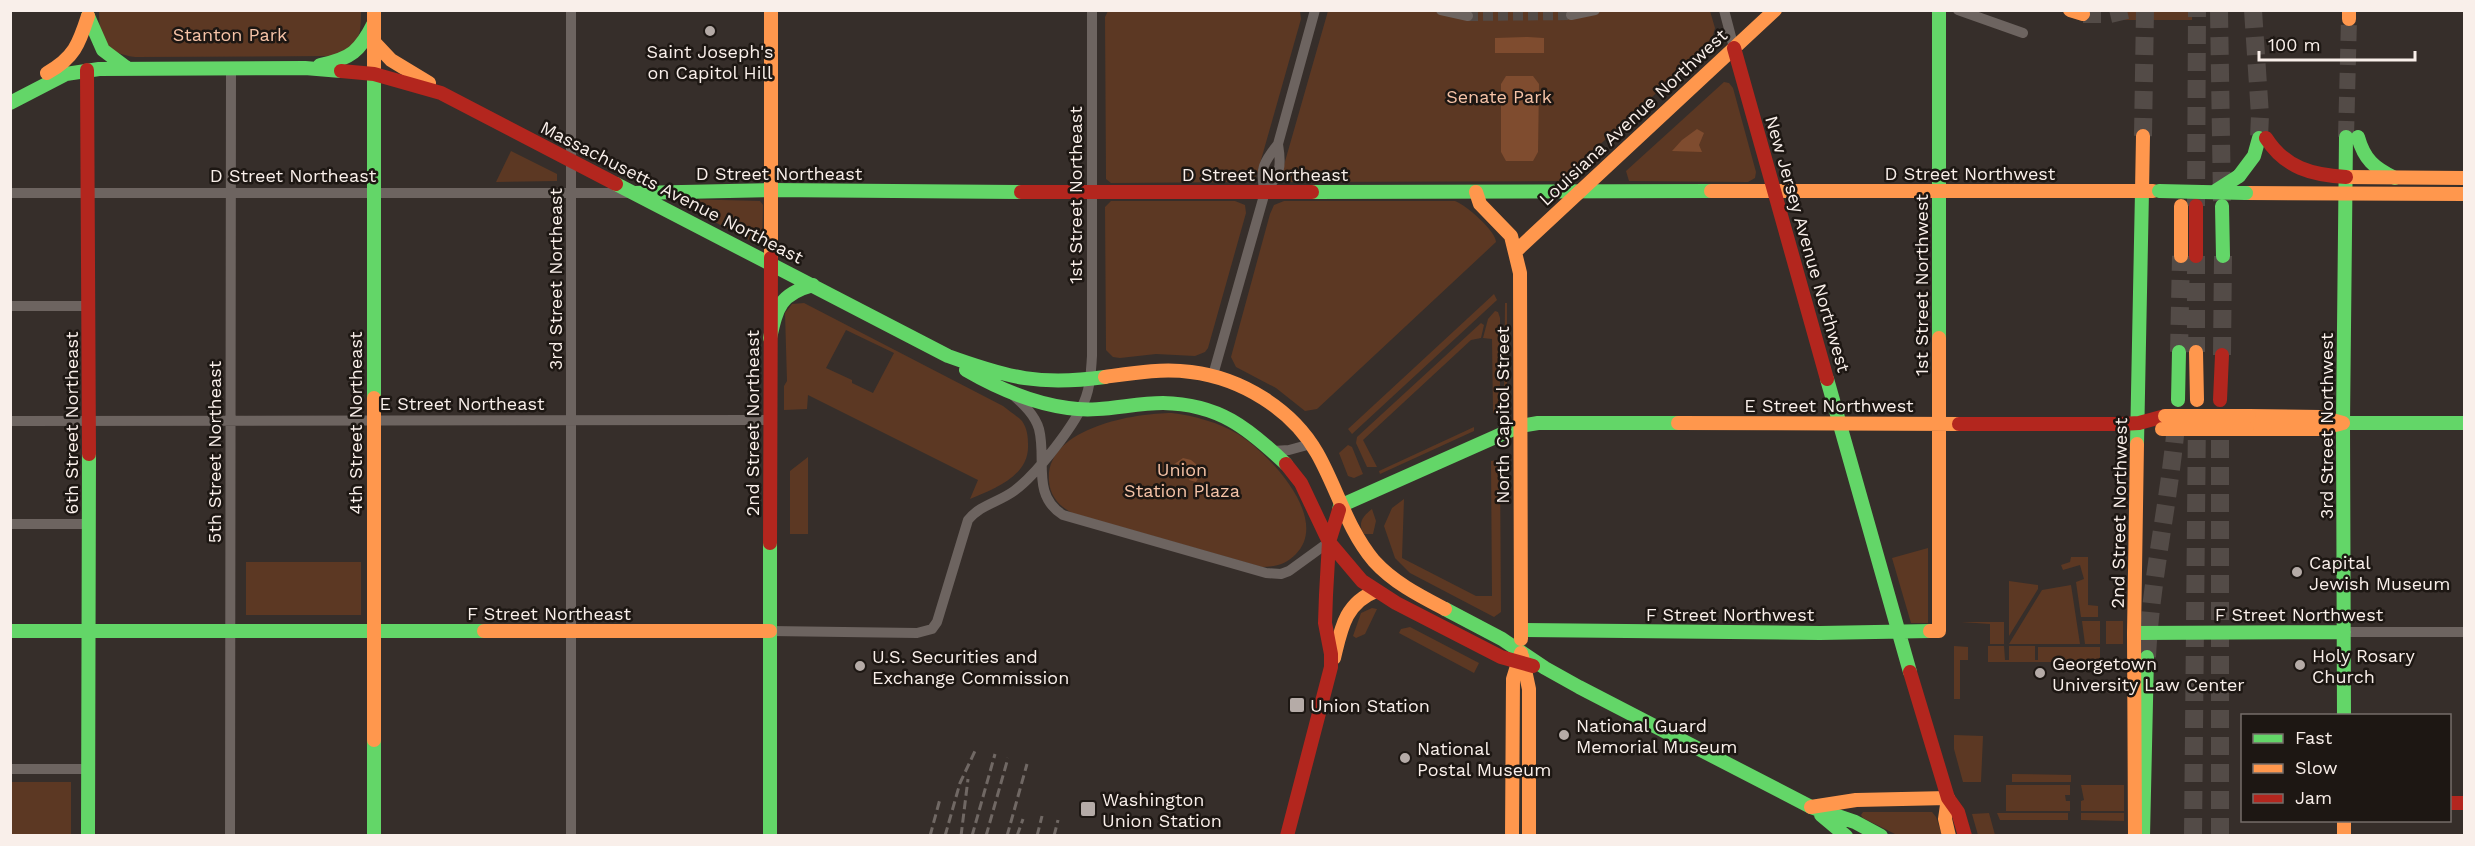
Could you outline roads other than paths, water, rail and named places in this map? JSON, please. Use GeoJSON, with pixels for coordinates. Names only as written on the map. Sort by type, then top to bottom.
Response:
{"type":"FeatureCollection","features":[{"type":"Feature","properties":{"kind":"main road","name":"2nd Street Northeast"},"geometry":{"type":"LineString","coordinates":[[771,10],[771,836]]}},
{"type":"Feature","properties":{"kind":"main road","name":"Louisiana Avenue Northwest"},"geometry":{"type":"LineString","coordinates":[[1516,251],[1775,10]]}},
{"type":"Feature","properties":{"kind":"main road","name":"1st Street Northwest"},"geometry":{"type":"LineString","coordinates":[[1938,631],[1939,10]]}},
{"type":"Feature","properties":{"kind":"main road"},"geometry":{"type":"LineString","coordinates":[[88,13],[103,50],[128,68]]}},
{"type":"Feature","properties":{"kind":"main road"},"geometry":{"type":"LineString","coordinates":[[10,92],[68,61],[76,51],[88,13]]}},
{"type":"Feature","properties":{"kind":"main road","name":"6th Street Northeast"},"geometry":{"type":"LineString","coordinates":[[88,13],[88,836]]}},
{"type":"Feature","properties":{"kind":"main road"},"geometry":{"type":"LineString","coordinates":[[10,103],[66,74],[87,70],[128,68],[305,69],[342,61],[352,56],[363,44],[374,17]]}},
{"type":"Feature","properties":{"kind":"main road","name":"4th Street Northeast"},"geometry":{"type":"LineString","coordinates":[[374,17],[374,836]]}},
{"type":"Feature","properties":{"kind":"main road"},"geometry":{"type":"LineString","coordinates":[[375,43],[391,60],[419,75],[441,93]]}},
{"type":"Feature","properties":{"kind":"main road","name":"New Jersey Avenue Northwest"},"geometry":{"type":"LineString","coordinates":[[1734,48],[1899,632],[1948,798],[1958,812],[1965,836]]}},
{"type":"Feature","properties":{"kind":"main road","name":"Massachusetts Avenue Northeast"},"geometry":{"type":"LineString","coordinates":[[305,69],[374,74],[441,93],[948,356],[1023,380],[1053,382],[1091,379],[1159,369],[1185,370],[1213,375],[1240,386],[1270,404],[1311,444],[1325,469],[1340,507]]}},
{"type":"Feature","properties":{"kind":"main road","name":"2nd Street Northwest"},"geometry":{"type":"LineString","coordinates":[[2135,836],[2134,633],[2143,136]]}},
{"type":"Feature","properties":{"kind":"main road","name":"3rd Street Northwest"},"geometry":{"type":"LineString","coordinates":[[2344,714],[2345,194],[2352,137],[2369,164],[2395,178]]}},
{"type":"Feature","properties":{"kind":"main road"},"geometry":{"type":"LineString","coordinates":[[2214,192],[2239,176],[2254,156],[2262,138],[2275,152],[2297,168],[2316,175],[2464,178]]}},
{"type":"Feature","properties":{"kind":"main road","name":"D Street Northeast"},"geometry":{"type":"LineString","coordinates":[[635,193],[770,190],[1476,192]]}},
{"type":"Feature","properties":{"kind":"main road","name":"D Street Northwest"},"geometry":{"type":"LineString","coordinates":[[1476,192],[2159,191],[2464,194]]}},
{"type":"Feature","properties":{"kind":"main road","name":"North Capitol Street"},"geometry":{"type":"LineString","coordinates":[[1476,192],[1479,204],[1509,233],[1516,251],[1521,282],[1521,660]]}},
{"type":"Feature","properties":{"kind":"main road"},"geometry":{"type":"LineString","coordinates":[[2181,206],[2181,256]]}},
{"type":"Feature","properties":{"kind":"main road"},"geometry":{"type":"LineString","coordinates":[[2196,206],[2196,256]]}},
{"type":"Feature","properties":{"kind":"main road"},"geometry":{"type":"LineString","coordinates":[[2222,206],[2223,256]]}},
{"type":"Feature","properties":{"kind":"main road"},"geometry":{"type":"LineString","coordinates":[[770,338],[780,302],[793,291],[813,285]]}},
{"type":"Feature","properties":{"kind":"main road"},"geometry":{"type":"LineString","coordinates":[[2178,400],[2179,352]]}},
{"type":"Feature","properties":{"kind":"main road"},"geometry":{"type":"LineString","coordinates":[[2196,352],[2197,400]]}},
{"type":"Feature","properties":{"kind":"main road"},"geometry":{"type":"LineString","coordinates":[[2220,400],[2222,355]]}},
{"type":"Feature","properties":{"kind":"main road","name":"Massachusetts Avenue Northeast"},"geometry":{"type":"LineString","coordinates":[[948,356],[973,375],[1011,392],[1052,405],[1082,409],[1112,409],[1163,403],[1203,408],[1225,416],[1242,426],[1273,451],[1300,483]]}},
{"type":"Feature","properties":{"kind":"main road","name":"E Street Northwest"},"geometry":{"type":"LineString","coordinates":[[1520,426],[1544,422],[1938,424],[2164,422],[2248,423],[2320,429],[2343,423],[2464,423]]}},
{"type":"Feature","properties":{"kind":"main road"},"geometry":{"type":"LineString","coordinates":[[1331,667],[1325,622],[1329,542],[1340,507],[1520,426]]}},
{"type":"Feature","properties":{"kind":"main road"},"geometry":{"type":"LineString","coordinates":[[1300,483],[1324,500],[1340,507],[1364,551],[1391,577],[1411,591],[1502,639],[1521,660],[1529,689],[1529,835],[1512,835],[1513,679],[1521,660]]}},
{"type":"Feature","properties":{"kind":"main road"},"geometry":{"type":"LineString","coordinates":[[1300,483],[1329,542],[1355,574],[1376,591],[1501,657],[1521,660],[1545,668],[1810,807],[1855,822],[1881,836]]}},
{"type":"Feature","properties":{"kind":"main road"},"geometry":{"type":"LineString","coordinates":[[1287,836],[1311,738],[1351,606],[1361,596],[1376,591]]}},
{"type":"Feature","properties":{"kind":"main road","name":"F Street Northwest"},"geometry":{"type":"LineString","coordinates":[[1521,630],[1938,631]]}},
{"type":"Feature","properties":{"kind":"main road","name":"F Street Northeast"},"geometry":{"type":"LineString","coordinates":[[10,631],[770,631]]}},
{"type":"Feature","properties":{"kind":"main road","name":"F Street Northwest"},"geometry":{"type":"LineString","coordinates":[[2134,633],[2344,632]]}},
{"type":"Feature","properties":{"kind":"main road"},"geometry":{"type":"LineString","coordinates":[[2143,836],[2147,657]]}},
{"type":"Feature","properties":{"kind":"main road","name":"New Jersey Avenue Northwest"},"geometry":{"type":"LineString","coordinates":[[1948,798],[1945,819],[1949,836]]}},
{"type":"Feature","properties":{"kind":"main road"},"geometry":{"type":"LineString","coordinates":[[1810,807],[1856,800],[1948,798]]}},
{"type":"Feature","properties":{"kind":"main road"},"geometry":{"type":"LineString","coordinates":[[1810,807],[1846,836]]}},
{"type":"Feature","properties":{"kind":"street","name":"3rd Street Northeast"},"geometry":{"type":"LineString","coordinates":[[571,10],[571,836]]}},
{"type":"Feature","properties":{"kind":"street","name":"1st Street Northeast"},"geometry":{"type":"LineString","coordinates":[[1082,409],[1091,379],[1092,10]]}},
{"type":"Feature","properties":{"kind":"street"},"geometry":{"type":"LineString","coordinates":[[1265,192],[1261,177],[1265,161],[1278,144],[1315,10]]}},
{"type":"Feature","properties":{"kind":"street"},"geometry":{"type":"LineString","coordinates":[[1441,10],[1468,16]]}},
{"type":"Feature","properties":{"kind":"street"},"geometry":{"type":"LineString","coordinates":[[1571,15],[1595,10]]}},
{"type":"Feature","properties":{"kind":"street","name":"New Jersey Avenue Northwest"},"geometry":{"type":"LineString","coordinates":[[1724,10],[1734,48]]}},
{"type":"Feature","properties":{"kind":"street"},"geometry":{"type":"LineString","coordinates":[[1958,10],[2023,33]]}},
{"type":"Feature","properties":{"kind":"street","name":"5th Street Northeast"},"geometry":{"type":"LineString","coordinates":[[230,836],[231,68]]}},
{"type":"Feature","properties":{"kind":"street"},"geometry":{"type":"LineString","coordinates":[[1213,375],[1265,192],[1277,177],[1281,163],[1278,144]]}},
{"type":"Feature","properties":{"kind":"street","name":"D Street Northeast"},"geometry":{"type":"LineString","coordinates":[[10,193],[635,193]]}},
{"type":"Feature","properties":{"kind":"street"},"geometry":{"type":"LineString","coordinates":[[10,306],[89,306]]}},
{"type":"Feature","properties":{"kind":"street"},"geometry":{"type":"LineString","coordinates":[[1011,392],[1027,408],[1038,426],[1042,483],[1052,508],[1063,515],[1259,572],[1281,574],[1295,567],[1329,542]]}},
{"type":"Feature","properties":{"kind":"street"},"geometry":{"type":"LineString","coordinates":[[1041,464],[1082,409]]}},
{"type":"Feature","properties":{"kind":"street","name":"E Street Northeast"},"geometry":{"type":"LineString","coordinates":[[10,421],[770,420]]}},
{"type":"Feature","properties":{"kind":"street"},"geometry":{"type":"LineString","coordinates":[[1273,451],[1297,449],[1311,444]]}},
{"type":"Feature","properties":{"kind":"street","name":"F Street Northeast"},"geometry":{"type":"LineString","coordinates":[[770,631],[917,633],[932,629],[937,622],[968,520],[980,509],[1001,499],[1021,485],[1041,464]]}},
{"type":"Feature","properties":{"kind":"street"},"geometry":{"type":"LineString","coordinates":[[10,524],[88,524]]}},
{"type":"Feature","properties":{"kind":"street","name":"F Street Northwest"},"geometry":{"type":"LineString","coordinates":[[2344,632],[2464,632]]}},
{"type":"Feature","properties":{"kind":"street"},"geometry":{"type":"LineString","coordinates":[[10,769],[88,769]]}},
{"type":"Feature","properties":{"kind":"tunnel"},"geometry":{"type":"LineString","coordinates":[[2083,14],[2110,14],[2127,10]]}},
{"type":"Feature","properties":{"kind":"tunnel"},"geometry":{"type":"LineString","coordinates":[[2143,136],[2145,10]]}},
{"type":"Feature","properties":{"kind":"tunnel"},"geometry":{"type":"LineString","coordinates":[[2196,206],[2197,10]]}},
{"type":"Feature","properties":{"kind":"tunnel"},"geometry":{"type":"LineString","coordinates":[[2219,10],[2222,201]]}},
{"type":"Feature","properties":{"kind":"tunnel"},"geometry":{"type":"LineString","coordinates":[[2253,10],[2260,115],[2259,138]]}},
{"type":"Feature","properties":{"kind":"tunnel"},"geometry":{"type":"LineString","coordinates":[[1468,16],[1571,15]]}},
{"type":"Feature","properties":{"kind":"tunnel"},"geometry":{"type":"LineString","coordinates":[[2346,137],[2349,19]]}},
{"type":"Feature","properties":{"kind":"tunnel"},"geometry":{"type":"LineString","coordinates":[[2179,352],[2181,256]]}},
{"type":"Feature","properties":{"kind":"tunnel"},"geometry":{"type":"LineString","coordinates":[[2196,256],[2196,352]]}},
{"type":"Feature","properties":{"kind":"tunnel"},"geometry":{"type":"LineString","coordinates":[[2222,355],[2223,256]]}},
{"type":"Feature","properties":{"kind":"tunnel"},"geometry":{"type":"LineString","coordinates":[[2220,411],[2220,836]]}},
{"type":"Feature","properties":{"kind":"tunnel"},"geometry":{"type":"LineString","coordinates":[[2147,657],[2177,413]]}},
{"type":"Feature","properties":{"kind":"tunnel"},"geometry":{"type":"LineString","coordinates":[[2193,836],[2197,414]]}},
{"type":"Feature","properties":{"kind":"railway"},"geometry":{"type":"LineString","coordinates":[[945,836],[960,783],[975,751]]}},
{"type":"Feature","properties":{"kind":"railway"},"geometry":{"type":"LineString","coordinates":[[972,836],[995,754]]}},
{"type":"Feature","properties":{"kind":"railway"},"geometry":{"type":"LineString","coordinates":[[986,836],[1008,758]]}},
{"type":"Feature","properties":{"kind":"railway"},"geometry":{"type":"LineString","coordinates":[[1007,836],[1027,764]]}},
{"type":"Feature","properties":{"kind":"railway"},"geometry":{"type":"LineString","coordinates":[[961,836],[968,779]]}},
{"type":"Feature","properties":{"kind":"railway"},"geometry":{"type":"LineString","coordinates":[[930,836],[940,799]]}},
{"type":"Feature","properties":{"kind":"railway"},"geometry":{"type":"LineString","coordinates":[[1037,836],[1042,816]]}},
{"type":"Feature","properties":{"kind":"railway"},"geometry":{"type":"LineString","coordinates":[[1017,836],[1023,819]]}},
{"type":"Feature","properties":{"kind":"railway"},"geometry":{"type":"LineString","coordinates":[[1054,836],[1058,820]]}},
{"type":"Feature","properties":{"kind":"place","name":"Saint Joseph's on Capitol Hill"},"geometry":{"type":"Point","coordinates":[710,31]}},
{"type":"Feature","properties":{"kind":"place","name":"Capital Jewish Museum"},"geometry":{"type":"Point","coordinates":[2297,572]}},
{"type":"Feature","properties":{"kind":"place","name":"Holy Rosary Church"},"geometry":{"type":"Point","coordinates":[2300,665]}},
{"type":"Feature","properties":{"kind":"place","name":"U.S. Securities and Exchange Commission"},"geometry":{"type":"Point","coordinates":[860,666]}},
{"type":"Feature","properties":{"kind":"place","name":"Georgetown University Law Center"},"geometry":{"type":"Point","coordinates":[2040,673]}},
{"type":"Feature","properties":{"kind":"place","name":"Union Station"},"geometry":{"type":"Point","coordinates":[1297,705]}},
{"type":"Feature","properties":{"kind":"place","name":"National Guard Memorial Museum"},"geometry":{"type":"Point","coordinates":[1564,735]}},
{"type":"Feature","properties":{"kind":"place","name":"National Postal Museum"},"geometry":{"type":"Point","coordinates":[1405,758]}},
{"type":"Feature","properties":{"kind":"place","name":"Washington Union Station"},"geometry":{"type":"Point","coordinates":[1088,809]}},
{"type":"Feature","properties":{"kind":"park label","name":"Stanton Park"},"geometry":{"type":"Point","coordinates":[230,34]}},
{"type":"Feature","properties":{"kind":"park label","name":"Senate Park"},"geometry":{"type":"Point","coordinates":[1499,96]}},
{"type":"Feature","properties":{"kind":"park label","name":"Union Station Plaza"},"geometry":{"type":"Point","coordinates":[1182,479]}}]}
